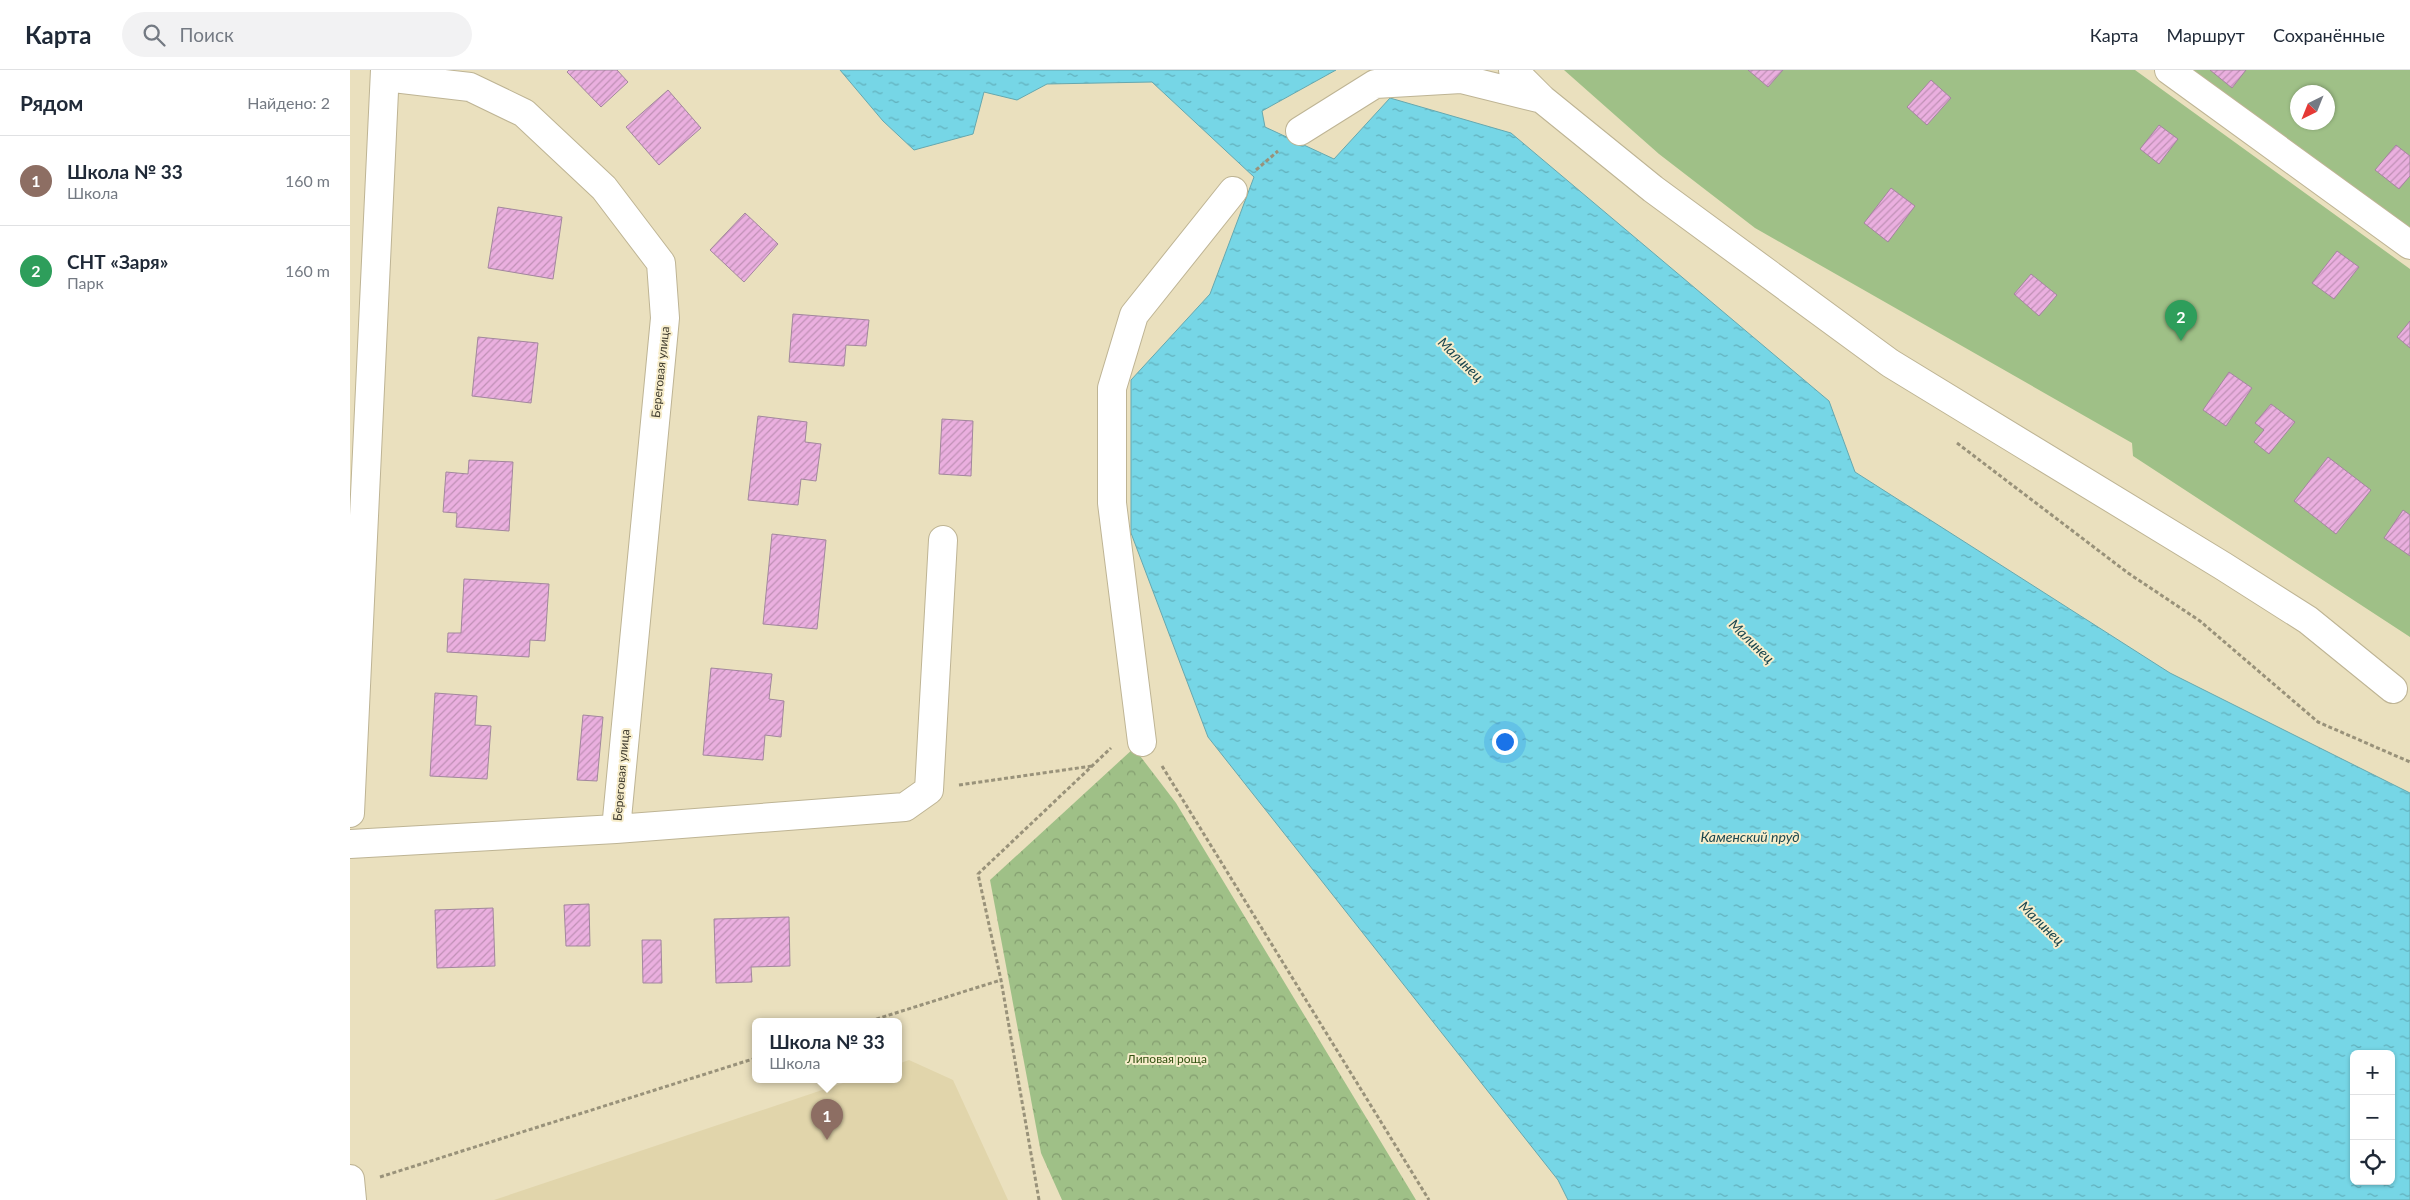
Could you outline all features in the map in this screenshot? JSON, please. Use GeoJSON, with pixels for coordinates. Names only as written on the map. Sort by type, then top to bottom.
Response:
{"type":"FeatureCollection","features":[{"type":"Feature","properties":{"kind":"street"},"geometry":{"type":"LineString","coordinates":[[1513,70],[1542,99],[1653,189],[1890,363],[2308,620],[2393,688]]}},
{"type":"Feature","properties":{"kind":"street"},"geometry":{"type":"LineString","coordinates":[[2169,70],[2410,246]]}},
{"type":"Feature","properties":{"kind":"street"},"geometry":{"type":"LineString","coordinates":[[350,813],[385,74]]}},
{"type":"Feature","properties":{"kind":"street","name":"Береговая улица"},"geometry":{"type":"LineString","coordinates":[[385,74],[470,86],[524,113],[604,188],[661,263],[665,318],[616,829]]}},
{"type":"Feature","properties":{"kind":"street"},"geometry":{"type":"LineString","coordinates":[[1300,131],[1375,84],[1462,79],[1542,99]]}},
{"type":"Feature","properties":{"kind":"street"},"geometry":{"type":"LineString","coordinates":[[1142,742],[1112,502],[1112,388],[1134,315],[1233,191]]}},
{"type":"Feature","properties":{"kind":"street"},"geometry":{"type":"LineString","coordinates":[[350,844],[616,829],[905,807],[929,790],[943,540]]}},
{"type":"Feature","properties":{"kind":"street"},"geometry":{"type":"LineString","coordinates":[[350,1179],[352,1200]]}},
{"type":"Feature","properties":{"kind":"path"},"geometry":{"type":"LineString","coordinates":[[1233,191],[1300,131]]}},
{"type":"Feature","properties":{"kind":"path"},"geometry":{"type":"LineString","coordinates":[[1039,1200],[1001,980],[978,874],[1115,745],[1121,742],[1142,742],[1167,774],[1429,1200]]}},
{"type":"Feature","properties":{"kind":"path"},"geometry":{"type":"LineString","coordinates":[[929,790],[1092,766]]}},
{"type":"Feature","properties":{"kind":"path"},"geometry":{"type":"LineString","coordinates":[[880,1018],[1001,980]]}},
{"type":"Feature","properties":{"kind":"path"},"geometry":{"type":"LineString","coordinates":[[350,1187],[752,1059]]}},
{"type":"Feature","properties":{"kind":"shaded area"},"geometry":{"type":"Polygon","coordinates":[[[909,1060],[953,1080],[1008,1200],[494,1200],[843,1083],[902,1083],[902,1063],[909,1060]]]}},
{"type":"Feature","properties":{"kind":"green space"},"geometry":{"type":"Polygon","coordinates":[[[1564,70],[2135,70],[2410,269],[2410,637],[2133,456],[2132,443],[1755,228],[1659,154],[1564,70]]]}},
{"type":"Feature","properties":{"kind":"green space"},"geometry":{"type":"Polygon","coordinates":[[[2193,70],[2410,70],[2410,231],[2193,70]]]}},
{"type":"Feature","properties":{"kind":"green space","name":"Липовая роща"},"geometry":{"type":"Polygon","coordinates":[[[1134,748],[1176,803],[1416,1200],[1062,1200],[1041,1153],[990,880],[1134,748]]]}},
{"type":"Feature","properties":{"kind":"water","name":"Каменский пруд"},"geometry":{"type":"Polygon","coordinates":[[[840,70],[1336,70],[1262,111],[1265,127],[1334,159],[1390,98],[1511,133],[1829,401],[1855,472],[2170,673],[2410,793],[2410,1200],[1568,1200],[1558,1180],[1208,737],[1131,533],[1131,380],[1210,294],[1254,177],[1152,82],[1047,84],[1017,100],[984,92],[973,134],[914,150],[883,121],[840,70]]]}},
{"type":"Feature","properties":{"kind":"building"},"geometry":{"type":"Polygon","coordinates":[[[569,70],[617,70],[628,82],[601,107],[567,72],[569,70]]]}},
{"type":"Feature","properties":{"kind":"building"},"geometry":{"type":"Polygon","coordinates":[[[1748,70],[1783,70],[1768,87],[1748,70]]]}},
{"type":"Feature","properties":{"kind":"building"},"geometry":{"type":"Polygon","coordinates":[[[2210,70],[2246,70],[2232,88],[2210,70]]]}},
{"type":"Feature","properties":{"kind":"building"},"geometry":{"type":"Polygon","coordinates":[[[1931,80],[1951,98],[1927,125],[1907,107],[1931,80]]]}},
{"type":"Feature","properties":{"kind":"building"},"geometry":{"type":"Polygon","coordinates":[[[668,90],[701,128],[659,165],[626,127],[668,90]]]}},
{"type":"Feature","properties":{"kind":"building"},"geometry":{"type":"Polygon","coordinates":[[[2159,125],[2178,139],[2159,164],[2140,149],[2159,125]]]}},
{"type":"Feature","properties":{"kind":"building"},"geometry":{"type":"Polygon","coordinates":[[[2396,145],[2410,156],[2410,176],[2399,189],[2375,170],[2396,145]]]}},
{"type":"Feature","properties":{"kind":"building"},"geometry":{"type":"Polygon","coordinates":[[[1891,188],[1915,206],[1888,242],[1864,223],[1891,188]]]}},
{"type":"Feature","properties":{"kind":"building"},"geometry":{"type":"Polygon","coordinates":[[[498,207],[562,217],[553,279],[488,268],[498,207]]]}},
{"type":"Feature","properties":{"kind":"building"},"geometry":{"type":"Polygon","coordinates":[[[745,213],[778,244],[744,282],[710,250],[745,213]]]}},
{"type":"Feature","properties":{"kind":"building"},"geometry":{"type":"Polygon","coordinates":[[[2337,251],[2359,267],[2334,299],[2312,283],[2337,251]]]}},
{"type":"Feature","properties":{"kind":"building"},"geometry":{"type":"Polygon","coordinates":[[[2031,274],[2057,295],[2039,316],[2014,294],[2031,274]]]}},
{"type":"Feature","properties":{"kind":"building"},"geometry":{"type":"Polygon","coordinates":[[[793,314],[869,320],[866,346],[846,345],[844,366],[789,362],[793,314]]]}},
{"type":"Feature","properties":{"kind":"building"},"geometry":{"type":"Polygon","coordinates":[[[2410,321],[2410,348],[2397,337],[2410,321]]]}},
{"type":"Feature","properties":{"kind":"building"},"geometry":{"type":"Polygon","coordinates":[[[478,337],[538,343],[531,403],[472,396],[478,337]]]}},
{"type":"Feature","properties":{"kind":"building"},"geometry":{"type":"Polygon","coordinates":[[[2229,372],[2252,388],[2226,426],[2203,410],[2229,372]]]}},
{"type":"Feature","properties":{"kind":"building"},"geometry":{"type":"Polygon","coordinates":[[[2271,404],[2295,422],[2269,454],[2254,442],[2264,430],[2255,423],[2271,404]]]}},
{"type":"Feature","properties":{"kind":"building"},"geometry":{"type":"Polygon","coordinates":[[[758,416],[807,422],[805,442],[821,444],[816,481],[801,479],[798,505],[748,500],[758,416]]]}},
{"type":"Feature","properties":{"kind":"building"},"geometry":{"type":"Polygon","coordinates":[[[942,419],[973,421],[971,476],[939,474],[942,419]]]}},
{"type":"Feature","properties":{"kind":"building"},"geometry":{"type":"Polygon","coordinates":[[[2328,457],[2371,490],[2336,534],[2294,501],[2328,457]]]}},
{"type":"Feature","properties":{"kind":"building"},"geometry":{"type":"Polygon","coordinates":[[[469,460],[513,462],[509,531],[456,527],[457,513],[443,512],[446,472],[468,474],[469,460]]]}},
{"type":"Feature","properties":{"kind":"building"},"geometry":{"type":"Polygon","coordinates":[[[2403,510],[2410,515],[2410,556],[2384,538],[2403,510]]]}},
{"type":"Feature","properties":{"kind":"building"},"geometry":{"type":"Polygon","coordinates":[[[772,534],[826,540],[817,629],[763,624],[772,534]]]}},
{"type":"Feature","properties":{"kind":"building"},"geometry":{"type":"Polygon","coordinates":[[[464,579],[549,584],[545,641],[530,640],[529,657],[447,652],[448,633],[461,633],[464,579]]]}},
{"type":"Feature","properties":{"kind":"building"},"geometry":{"type":"Polygon","coordinates":[[[711,668],[772,674],[769,699],[784,701],[781,737],[765,735],[763,760],[703,755],[711,668]]]}},
{"type":"Feature","properties":{"kind":"building"},"geometry":{"type":"Polygon","coordinates":[[[435,693],[477,696],[475,725],[491,726],[487,779],[430,776],[435,693]]]}},
{"type":"Feature","properties":{"kind":"building"},"geometry":{"type":"Polygon","coordinates":[[[583,715],[603,717],[597,781],[577,780],[583,715]]]}},
{"type":"Feature","properties":{"kind":"building"},"geometry":{"type":"Polygon","coordinates":[[[589,904],[590,946],[566,946],[564,905],[589,904]]]}},
{"type":"Feature","properties":{"kind":"building"},"geometry":{"type":"Polygon","coordinates":[[[493,908],[495,966],[437,968],[435,910],[493,908]]]}},
{"type":"Feature","properties":{"kind":"building"},"geometry":{"type":"Polygon","coordinates":[[[789,917],[790,966],[751,967],[752,982],[716,983],[714,919],[789,917]]]}},
{"type":"Feature","properties":{"kind":"building"},"geometry":{"type":"Polygon","coordinates":[[[642,940],[661,940],[662,983],[643,983],[642,940]]]}},
{"type":"Feature","properties":{"kind":"place","name":"СНТ «Заря»"},"geometry":{"type":"Point","coordinates":[2181,341]}},
{"type":"Feature","properties":{"kind":"place","name":"Школа № 33"},"geometry":{"type":"Point","coordinates":[827,1140]}},
{"type":"Feature","properties":{"kind":"water label","name":"Малинец"},"geometry":{"type":"Point","coordinates":[1461,359]}},
{"type":"Feature","properties":{"kind":"water label","name":"Малинец"},"geometry":{"type":"Point","coordinates":[1752,641]}},
{"type":"Feature","properties":{"kind":"water label","name":"Малинец"},"geometry":{"type":"Point","coordinates":[2042,923]}}]}
